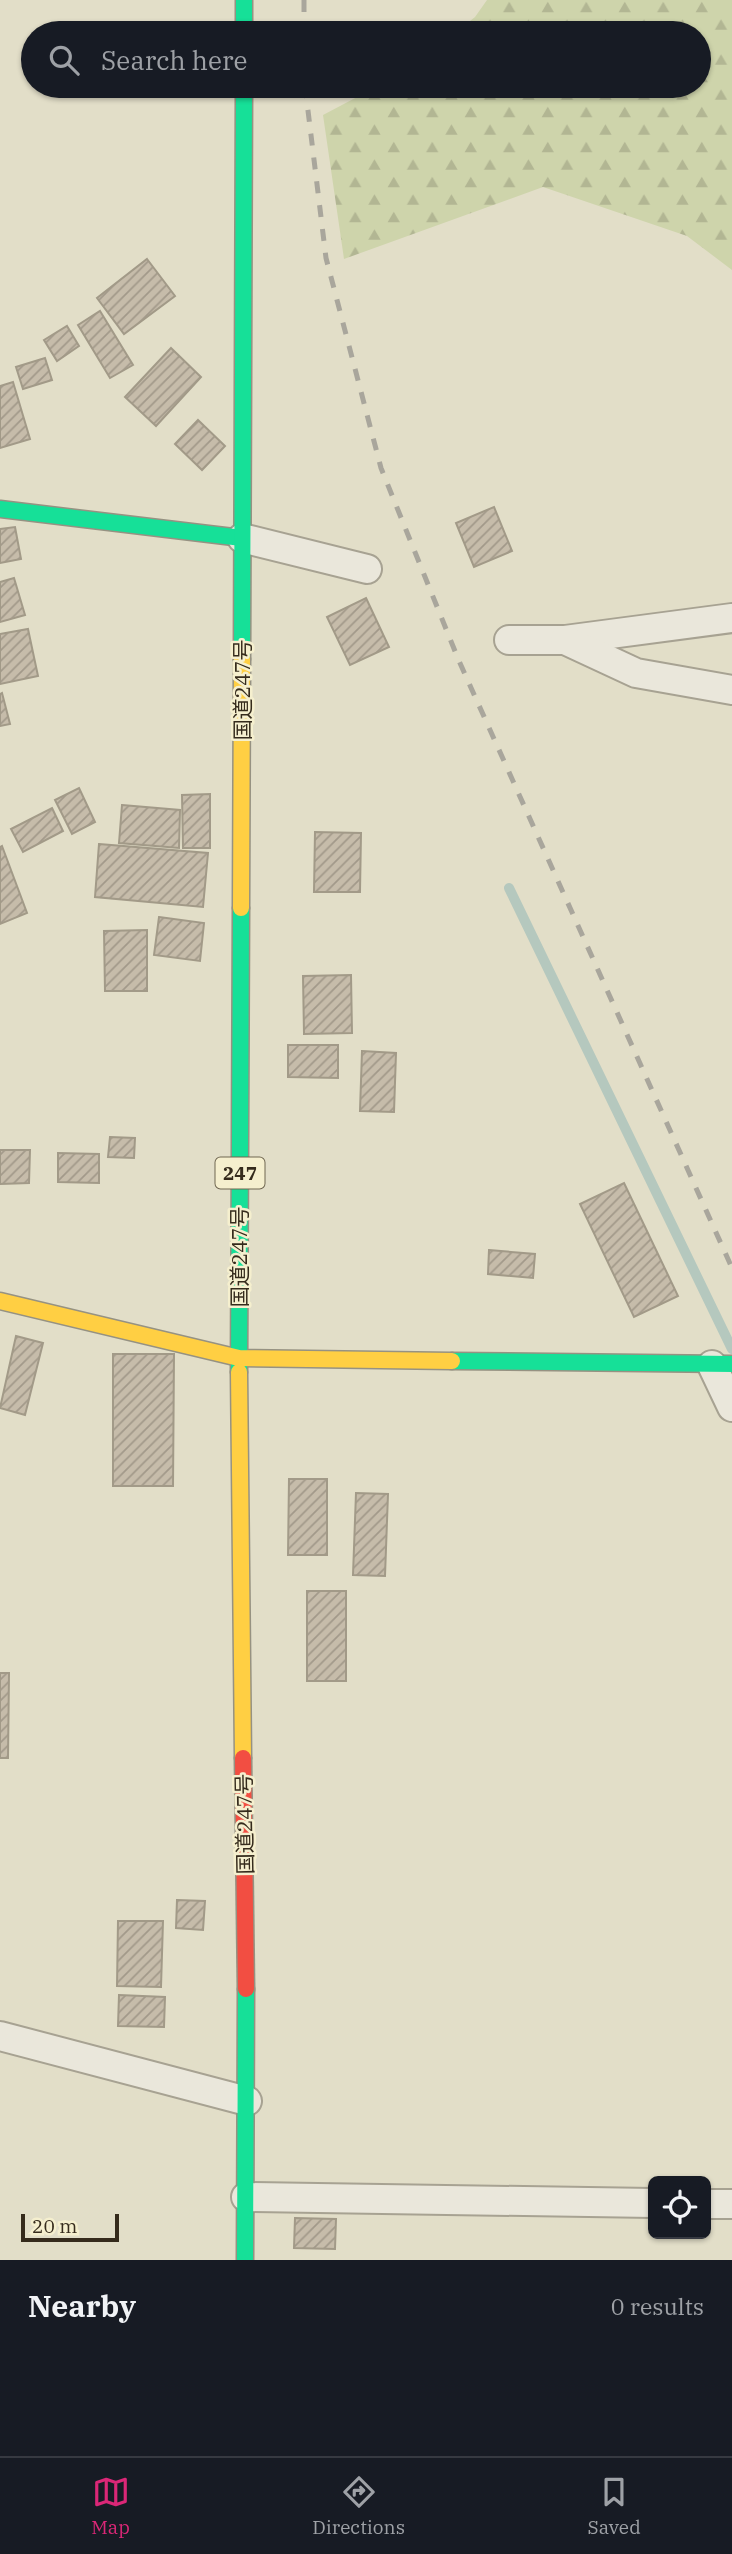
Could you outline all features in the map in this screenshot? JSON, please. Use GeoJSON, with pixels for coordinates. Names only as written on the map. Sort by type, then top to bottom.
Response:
{"type":"FeatureCollection","features":[{"type":"Feature","properties":{"kind":"main road"},"geometry":{"type":"LineString","coordinates":[[244,0],[244,21]]}},
{"type":"Feature","properties":{"kind":"main road","name":"国道247号"},"geometry":{"type":"LineString","coordinates":[[244,98],[239,1358],[247,2101],[245,2260]]}},
{"type":"Feature","properties":{"kind":"main road"},"geometry":{"type":"LineString","coordinates":[[0,509],[242,538]]}},
{"type":"Feature","properties":{"kind":"main road"},"geometry":{"type":"LineString","coordinates":[[0,1301],[239,1358],[721,1364]]}},
{"type":"Feature","properties":{"kind":"street"},"geometry":{"type":"LineString","coordinates":[[242,538],[367,569]]}},
{"type":"Feature","properties":{"kind":"street"},"geometry":{"type":"LineString","coordinates":[[509,640],[565,640],[732,618]]}},
{"type":"Feature","properties":{"kind":"street"},"geometry":{"type":"LineString","coordinates":[[565,640],[636,673],[732,690]]}},
{"type":"Feature","properties":{"kind":"street"},"geometry":{"type":"LineString","coordinates":[[721,1364],[732,1407]]}},
{"type":"Feature","properties":{"kind":"street"},"geometry":{"type":"LineString","coordinates":[[0,2036],[247,2101]]}},
{"type":"Feature","properties":{"kind":"street"},"geometry":{"type":"LineString","coordinates":[[246,2197],[648,2203]]}},
{"type":"Feature","properties":{"kind":"street"},"geometry":{"type":"LineString","coordinates":[[711,2204],[732,2204]]}},
{"type":"Feature","properties":{"kind":"green space"},"geometry":{"type":"Polygon","coordinates":[[[487,0],[732,0],[732,270],[687,236],[543,187],[344,259],[323,115],[355,98],[711,98],[711,21],[470,21],[487,0]]]}},
{"type":"Feature","properties":{"kind":"building"},"geometry":{"type":"Polygon","coordinates":[[[147,259],[175,296],[124,334],[97,298],[147,259]]]}},
{"type":"Feature","properties":{"kind":"building"},"geometry":{"type":"Polygon","coordinates":[[[100,311],[133,365],[110,378],[78,325],[100,311]]]}},
{"type":"Feature","properties":{"kind":"building"},"geometry":{"type":"Polygon","coordinates":[[[67,326],[79,346],[57,361],[44,340],[67,326]]]}},
{"type":"Feature","properties":{"kind":"building"},"geometry":{"type":"Polygon","coordinates":[[[171,348],[201,377],[156,426],[125,397],[171,348]]]}},
{"type":"Feature","properties":{"kind":"building"},"geometry":{"type":"Polygon","coordinates":[[[45,358],[52,380],[23,389],[16,367],[45,358]]]}},
{"type":"Feature","properties":{"kind":"building"},"geometry":{"type":"Polygon","coordinates":[[[13,382],[30,439],[0,448],[0,386],[13,382]]]}},
{"type":"Feature","properties":{"kind":"building"},"geometry":{"type":"Polygon","coordinates":[[[198,420],[225,446],[202,470],[175,444],[198,420]]]}},
{"type":"Feature","properties":{"kind":"building"},"geometry":{"type":"Polygon","coordinates":[[[494,507],[512,551],[474,567],[456,523],[494,507]]]}},
{"type":"Feature","properties":{"kind":"building"},"geometry":{"type":"Polygon","coordinates":[[[15,527],[21,559],[0,563],[0,529],[15,527]]]}},
{"type":"Feature","properties":{"kind":"building"},"geometry":{"type":"Polygon","coordinates":[[[14,578],[25,615],[0,622],[0,582],[14,578]]]}},
{"type":"Feature","properties":{"kind":"building"},"geometry":{"type":"Polygon","coordinates":[[[366,598],[389,647],[350,665],[327,617],[366,598]]]}},
{"type":"Feature","properties":{"kind":"building"},"geometry":{"type":"Polygon","coordinates":[[[28,629],[38,676],[0,684],[0,634],[28,629]]]}},
{"type":"Feature","properties":{"kind":"building"},"geometry":{"type":"Polygon","coordinates":[[[2,693],[10,724],[0,726],[0,694],[2,693]]]}},
{"type":"Feature","properties":{"kind":"building"},"geometry":{"type":"Polygon","coordinates":[[[79,788],[95,822],[72,834],[55,800],[79,788]]]}},
{"type":"Feature","properties":{"kind":"building"},"geometry":{"type":"Polygon","coordinates":[[[210,794],[210,848],[183,848],[182,795],[210,794]]]}},
{"type":"Feature","properties":{"kind":"building"},"geometry":{"type":"Polygon","coordinates":[[[122,805],[180,810],[179,848],[119,843],[122,805]]]}},
{"type":"Feature","properties":{"kind":"building"},"geometry":{"type":"Polygon","coordinates":[[[52,808],[63,831],[23,852],[11,829],[52,808]]]}},
{"type":"Feature","properties":{"kind":"building"},"geometry":{"type":"Polygon","coordinates":[[[315,832],[361,833],[360,892],[314,892],[315,832]]]}},
{"type":"Feature","properties":{"kind":"building"},"geometry":{"type":"Polygon","coordinates":[[[99,844],[208,853],[203,907],[95,897],[99,844]]]}},
{"type":"Feature","properties":{"kind":"building"},"geometry":{"type":"Polygon","coordinates":[[[2,846],[27,913],[0,924],[0,847],[2,846]]]}},
{"type":"Feature","properties":{"kind":"building"},"geometry":{"type":"Polygon","coordinates":[[[159,917],[204,923],[200,961],[154,955],[159,917]]]}},
{"type":"Feature","properties":{"kind":"building"},"geometry":{"type":"Polygon","coordinates":[[[147,930],[147,991],[105,991],[104,931],[147,930]]]}},
{"type":"Feature","properties":{"kind":"building"},"geometry":{"type":"Polygon","coordinates":[[[351,975],[352,1033],[304,1034],[303,976],[351,975]]]}},
{"type":"Feature","properties":{"kind":"building"},"geometry":{"type":"Polygon","coordinates":[[[288,1045],[338,1045],[338,1078],[288,1077],[288,1045]]]}},
{"type":"Feature","properties":{"kind":"building"},"geometry":{"type":"Polygon","coordinates":[[[362,1051],[396,1053],[394,1112],[360,1111],[362,1051]]]}},
{"type":"Feature","properties":{"kind":"building"},"geometry":{"type":"Polygon","coordinates":[[[110,1137],[135,1138],[134,1158],[108,1157],[110,1137]]]}},
{"type":"Feature","properties":{"kind":"building"},"geometry":{"type":"Polygon","coordinates":[[[0,1150],[30,1150],[29,1183],[0,1184],[0,1150]]]}},
{"type":"Feature","properties":{"kind":"building"},"geometry":{"type":"Polygon","coordinates":[[[58,1153],[99,1154],[99,1183],[58,1182],[58,1153]]]}},
{"type":"Feature","properties":{"kind":"building"},"geometry":{"type":"Polygon","coordinates":[[[624,1183],[678,1296],[634,1317],[580,1204],[624,1183]]]}},
{"type":"Feature","properties":{"kind":"building"},"geometry":{"type":"Polygon","coordinates":[[[489,1250],[535,1254],[533,1278],[488,1274],[489,1250]]]}},
{"type":"Feature","properties":{"kind":"building"},"geometry":{"type":"Polygon","coordinates":[[[16,1336],[43,1343],[25,1415],[0,1408],[16,1336]]]}},
{"type":"Feature","properties":{"kind":"building"},"geometry":{"type":"Polygon","coordinates":[[[113,1354],[174,1354],[173,1486],[113,1486],[113,1354]]]}},
{"type":"Feature","properties":{"kind":"building"},"geometry":{"type":"Polygon","coordinates":[[[289,1479],[327,1479],[327,1555],[288,1555],[289,1479]]]}},
{"type":"Feature","properties":{"kind":"building"},"geometry":{"type":"Polygon","coordinates":[[[356,1493],[388,1494],[385,1576],[353,1575],[356,1493]]]}},
{"type":"Feature","properties":{"kind":"building"},"geometry":{"type":"Polygon","coordinates":[[[307,1591],[346,1591],[346,1681],[307,1681],[307,1591]]]}},
{"type":"Feature","properties":{"kind":"building"},"geometry":{"type":"Polygon","coordinates":[[[0,1673],[9,1673],[8,1758],[0,1758],[0,1673]]]}},
{"type":"Feature","properties":{"kind":"building"},"geometry":{"type":"Polygon","coordinates":[[[177,1900],[205,1901],[203,1930],[176,1928],[177,1900]]]}},
{"type":"Feature","properties":{"kind":"building"},"geometry":{"type":"Polygon","coordinates":[[[118,1921],[163,1921],[161,1987],[117,1986],[118,1921]]]}},
{"type":"Feature","properties":{"kind":"building"},"geometry":{"type":"Polygon","coordinates":[[[119,1995],[165,1997],[164,2027],[118,2026],[119,1995]]]}},
{"type":"Feature","properties":{"kind":"building"},"geometry":{"type":"Polygon","coordinates":[[[295,2218],[336,2219],[335,2249],[294,2248],[295,2218]]]}},
{"type":"Feature","properties":{"kind":"waterway"},"geometry":{"type":"LineString","coordinates":[[509,888],[732,1349]]}},
{"type":"Feature","properties":{"kind":"railway"},"geometry":{"type":"LineString","coordinates":[[304,0],[304,21]]}},
{"type":"Feature","properties":{"kind":"railway"},"geometry":{"type":"LineString","coordinates":[[306,98],[326,258],[381,468],[459,661],[732,1268]]}},
{"type":"Feature","properties":{"kind":"traffic: fast"},"geometry":{"type":"LineString","coordinates":[[244,0],[244,21]]}},
{"type":"Feature","properties":{"kind":"traffic: fast"},"geometry":{"type":"LineString","coordinates":[[242,659],[244,98]]}},
{"type":"Feature","properties":{"kind":"traffic: fast"},"geometry":{"type":"LineString","coordinates":[[0,509],[242,538]]}},
{"type":"Feature","properties":{"kind":"traffic: fast"},"geometry":{"type":"LineString","coordinates":[[239,1372],[241,908]]}},
{"type":"Feature","properties":{"kind":"traffic: fast"},"geometry":{"type":"LineString","coordinates":[[452,1361],[732,1364]]}},
{"type":"Feature","properties":{"kind":"traffic: fast"},"geometry":{"type":"LineString","coordinates":[[245,2260],[246,1989]]}},
{"type":"Feature","properties":{"kind":"traffic: slow"},"geometry":{"type":"LineString","coordinates":[[241,908],[242,659]]}},
{"type":"Feature","properties":{"kind":"traffic: slow"},"geometry":{"type":"LineString","coordinates":[[0,1301],[239,1358],[452,1361]]}},
{"type":"Feature","properties":{"kind":"traffic: slow"},"geometry":{"type":"LineString","coordinates":[[239,1372],[243,1758]]}},
{"type":"Feature","properties":{"kind":"traffic: jam"},"geometry":{"type":"LineString","coordinates":[[243,1758],[246,1989]]}}]}
